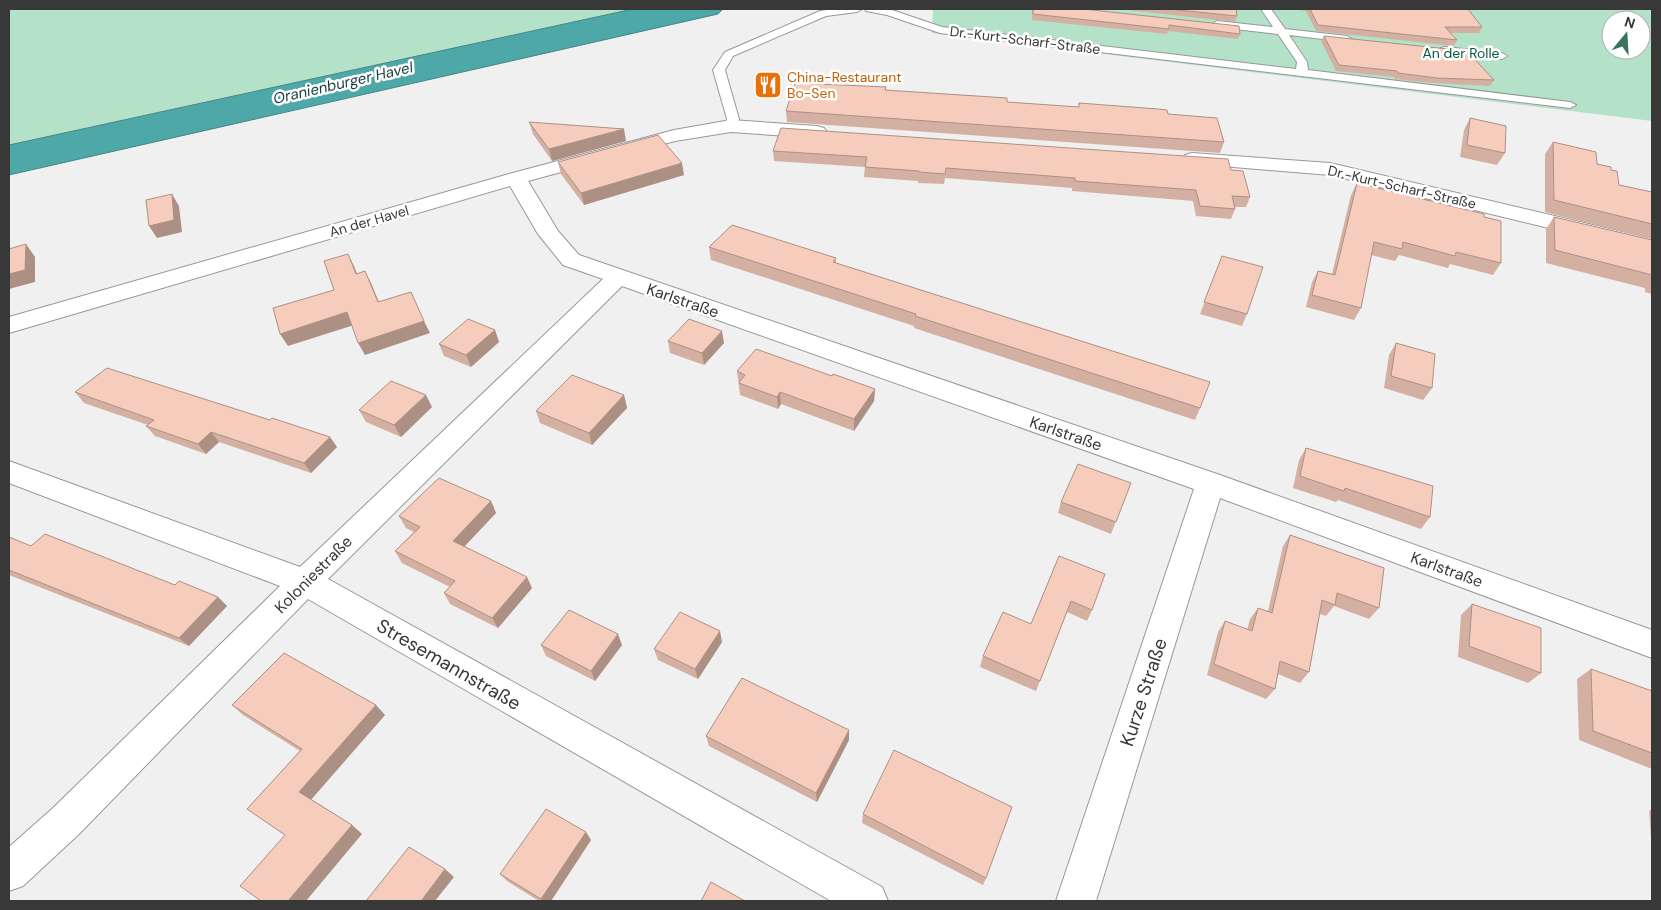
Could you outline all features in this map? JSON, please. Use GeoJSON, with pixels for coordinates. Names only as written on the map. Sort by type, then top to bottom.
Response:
{"type":"FeatureCollection","features":[{"type":"Feature","properties":{"kind":"street"},"geometry":{"type":"LineString","coordinates":[[731,126],[833,133]]}},
{"type":"Feature","properties":{"kind":"street","name":"An der Havel"},"geometry":{"type":"LineString","coordinates":[[9,325],[516,178],[674,136],[731,126]]}},
{"type":"Feature","properties":{"kind":"street","name":"Dr.-Kurt-Scharf-Straße"},"geometry":{"type":"LineString","coordinates":[[1171,158],[1330,169],[1652,246]]}},
{"type":"Feature","properties":{"kind":"street","name":"Karlstraße"},"geometry":{"type":"LineString","coordinates":[[516,178],[549,234],[571,260],[1210,483],[1652,644]]}},
{"type":"Feature","properties":{"kind":"street","name":"Koloniestraße"},"geometry":{"type":"LineString","coordinates":[[9,872],[66,821],[304,582],[618,277]]}},
{"type":"Feature","properties":{"kind":"street","name":"Stresemannstraße"},"geometry":{"type":"LineString","coordinates":[[9,472],[304,582],[868,901]]}},
{"type":"Feature","properties":{"kind":"street","name":"Kurze Straße"},"geometry":{"type":"LineString","coordinates":[[1076,901],[1210,483]]}},
{"type":"Feature","properties":{"kind":"lane"},"geometry":{"type":"LineString","coordinates":[[731,126],[733,119],[719,70],[728,54],[824,13],[856,9]]}},
{"type":"Feature","properties":{"kind":"lane","name":"Dr.-Kurt-Scharf-Straße"},"geometry":{"type":"LineString","coordinates":[[870,9],[889,12],[940,30],[1570,105]]}},
{"type":"Feature","properties":{"kind":"lane"},"geometry":{"type":"LineString","coordinates":[[1266,9],[1302,62],[1302,74]]}},
{"type":"Feature","properties":{"kind":"lane"},"geometry":{"type":"LineString","coordinates":[[1203,23],[1355,40]]}},
{"type":"Feature","properties":{"kind":"lane"},"geometry":{"type":"LineString","coordinates":[[1433,48],[1502,56]]}},
{"type":"Feature","properties":{"kind":"green space"},"geometry":{"type":"Polygon","coordinates":[[[9,9],[633,9],[9,145],[9,9]]]}},
{"type":"Feature","properties":{"kind":"green space","name":"An der Rolle"},"geometry":{"type":"Polygon","coordinates":[[[933,9],[1652,9],[1652,121],[932,33],[933,9]]]}},
{"type":"Feature","properties":{"kind":"water","name":"Oranienburger Havel"},"geometry":{"type":"Polygon","coordinates":[[[633,9],[723,9],[718,14],[9,175],[9,145],[633,9]]]}},
{"type":"Feature","properties":{"kind":"building"},"geometry":{"type":"Polygon","coordinates":[[[1033,9],[1083,9],[1239,26],[1240,34],[1169,25],[1169,29],[1033,14],[1033,9]]]}},
{"type":"Feature","properties":{"kind":"building"},"geometry":{"type":"Polygon","coordinates":[[[1168,9],[1236,9],[1237,16],[1168,9]]]}},
{"type":"Feature","properties":{"kind":"building"},"geometry":{"type":"Polygon","coordinates":[[[1310,9],[1468,9],[1482,27],[1445,27],[1457,40],[1318,25],[1310,9]]]}},
{"type":"Feature","properties":{"kind":"building"},"geometry":{"type":"Polygon","coordinates":[[[1324,36],[1467,51],[1494,80],[1437,78],[1398,73],[1397,71],[1339,65],[1324,36]]]}},
{"type":"Feature","properties":{"kind":"building"},"geometry":{"type":"Polygon","coordinates":[[[795,83],[886,87],[885,90],[1007,98],[1007,102],[1079,107],[1079,103],[1167,110],[1168,114],[1217,118],[1224,142],[786,111],[795,83]]]}},
{"type":"Feature","properties":{"kind":"building"},"geometry":{"type":"Polygon","coordinates":[[[1470,118],[1506,126],[1505,153],[1467,145],[1470,118]]]}},
{"type":"Feature","properties":{"kind":"building"},"geometry":{"type":"Polygon","coordinates":[[[529,122],[624,129],[549,149],[529,122]]]}},
{"type":"Feature","properties":{"kind":"building"},"geometry":{"type":"Polygon","coordinates":[[[781,128],[1228,159],[1231,170],[1243,171],[1250,197],[1232,196],[1235,209],[1200,206],[1196,190],[1075,181],[1075,178],[946,168],[945,174],[865,167],[867,157],[773,151],[781,128]]]}},
{"type":"Feature","properties":{"kind":"building"},"geometry":{"type":"Polygon","coordinates":[[[658,135],[682,163],[581,193],[558,162],[658,135]]]}},
{"type":"Feature","properties":{"kind":"building"},"geometry":{"type":"Polygon","coordinates":[[[1553,142],[1596,152],[1597,164],[1611,167],[1611,170],[1617,171],[1619,185],[1652,192],[1652,224],[1554,200],[1553,142]]]}},
{"type":"Feature","properties":{"kind":"building"},"geometry":{"type":"Polygon","coordinates":[[[1357,183],[1484,214],[1484,217],[1501,221],[1501,263],[1456,252],[1455,256],[1403,242],[1402,249],[1374,242],[1361,308],[1312,295],[1318,271],[1335,275],[1357,183]]]}},
{"type":"Feature","properties":{"kind":"building"},"geometry":{"type":"Polygon","coordinates":[[[172,194],[174,220],[149,226],[146,200],[172,194]]]}},
{"type":"Feature","properties":{"kind":"building"},"geometry":{"type":"Polygon","coordinates":[[[1554,217],[1652,240],[1652,275],[1555,250],[1554,217]]]}},
{"type":"Feature","properties":{"kind":"building"},"geometry":{"type":"Polygon","coordinates":[[[732,225],[836,258],[833,262],[1210,382],[1200,408],[709,247],[732,225]]]}},
{"type":"Feature","properties":{"kind":"building"},"geometry":{"type":"Polygon","coordinates":[[[26,244],[25,270],[9,274],[9,249],[26,244]]]}},
{"type":"Feature","properties":{"kind":"building"},"geometry":{"type":"Polygon","coordinates":[[[348,254],[356,274],[365,271],[378,302],[411,292],[424,321],[358,343],[347,312],[280,334],[273,308],[334,290],[324,261],[348,254]]]}},
{"type":"Feature","properties":{"kind":"building"},"geometry":{"type":"Polygon","coordinates":[[[1222,256],[1263,267],[1247,314],[1204,302],[1222,256]]]}},
{"type":"Feature","properties":{"kind":"building"},"geometry":{"type":"Polygon","coordinates":[[[468,319],[495,330],[466,355],[439,344],[468,319]]]}},
{"type":"Feature","properties":{"kind":"building"},"geometry":{"type":"Polygon","coordinates":[[[689,319],[722,331],[702,353],[668,341],[689,319]]]}},
{"type":"Feature","properties":{"kind":"building"},"geometry":{"type":"Polygon","coordinates":[[[1396,343],[1435,354],[1432,388],[1391,376],[1396,343]]]}},
{"type":"Feature","properties":{"kind":"building"},"geometry":{"type":"Polygon","coordinates":[[[756,349],[875,389],[854,419],[780,392],[777,397],[739,383],[745,375],[737,371],[756,349]]]}},
{"type":"Feature","properties":{"kind":"building"},"geometry":{"type":"Polygon","coordinates":[[[107,368],[330,437],[304,463],[211,432],[198,444],[146,426],[154,420],[75,392],[107,368]]]}},
{"type":"Feature","properties":{"kind":"building"},"geometry":{"type":"Polygon","coordinates":[[[572,375],[624,395],[589,433],[536,411],[572,375]]]}},
{"type":"Feature","properties":{"kind":"building"},"geometry":{"type":"Polygon","coordinates":[[[391,381],[426,395],[394,425],[359,410],[391,381]]]}},
{"type":"Feature","properties":{"kind":"building"},"geometry":{"type":"Polygon","coordinates":[[[1306,448],[1433,486],[1430,517],[1345,488],[1344,491],[1300,476],[1306,448]]]}},
{"type":"Feature","properties":{"kind":"building"},"geometry":{"type":"Polygon","coordinates":[[[1078,464],[1131,483],[1116,522],[1061,502],[1078,464]]]}},
{"type":"Feature","properties":{"kind":"building"},"geometry":{"type":"Polygon","coordinates":[[[439,478],[491,501],[453,541],[527,577],[492,618],[444,593],[455,581],[395,551],[420,527],[399,516],[439,478]]]}},
{"type":"Feature","properties":{"kind":"building"},"geometry":{"type":"Polygon","coordinates":[[[45,534],[175,585],[179,581],[218,597],[179,638],[9,570],[9,537],[31,546],[45,534]]]}},
{"type":"Feature","properties":{"kind":"building"},"geometry":{"type":"Polygon","coordinates":[[[1290,535],[1384,568],[1379,608],[1337,593],[1335,605],[1322,600],[1309,672],[1280,661],[1275,689],[1214,664],[1225,621],[1252,631],[1258,608],[1272,613],[1290,535]]]}},
{"type":"Feature","properties":{"kind":"building"},"geometry":{"type":"Polygon","coordinates":[[[1059,556],[1105,574],[1092,610],[1071,601],[1040,681],[983,656],[1003,612],[1031,624],[1059,556]]]}},
{"type":"Feature","properties":{"kind":"building"},"geometry":{"type":"Polygon","coordinates":[[[1472,604],[1541,628],[1541,673],[1469,646],[1472,604]]]}},
{"type":"Feature","properties":{"kind":"building"},"geometry":{"type":"Polygon","coordinates":[[[569,610],[618,634],[591,671],[541,645],[569,610]]]}},
{"type":"Feature","properties":{"kind":"building"},"geometry":{"type":"Polygon","coordinates":[[[680,612],[720,631],[695,669],[654,649],[680,612]]]}},
{"type":"Feature","properties":{"kind":"building"},"geometry":{"type":"Polygon","coordinates":[[[284,653],[376,705],[299,792],[352,825],[288,901],[261,901],[240,886],[285,835],[247,809],[302,749],[232,705],[284,653]]]}},
{"type":"Feature","properties":{"kind":"building"},"geometry":{"type":"Polygon","coordinates":[[[1591,669],[1652,691],[1652,753],[1593,731],[1591,669]]]}},
{"type":"Feature","properties":{"kind":"building"},"geometry":{"type":"Polygon","coordinates":[[[742,678],[849,730],[816,793],[706,736],[742,678]]]}},
{"type":"Feature","properties":{"kind":"building"},"geometry":{"type":"Polygon","coordinates":[[[894,750],[1012,807],[986,878],[863,814],[894,750]]]}},
{"type":"Feature","properties":{"kind":"building"},"geometry":{"type":"Polygon","coordinates":[[[546,809],[586,832],[541,899],[500,874],[546,809]]]}},
{"type":"Feature","properties":{"kind":"building"},"geometry":{"type":"Polygon","coordinates":[[[409,847],[445,869],[421,901],[366,901],[409,847]]]}},
{"type":"Feature","properties":{"kind":"building"},"geometry":{"type":"Polygon","coordinates":[[[711,882],[745,901],[701,901],[711,882]]]}},
{"type":"Feature","properties":{"kind":"place","name":"China-Restaurant Bo-Sen"},"geometry":{"type":"Point","coordinates":[768,85]}}]}
